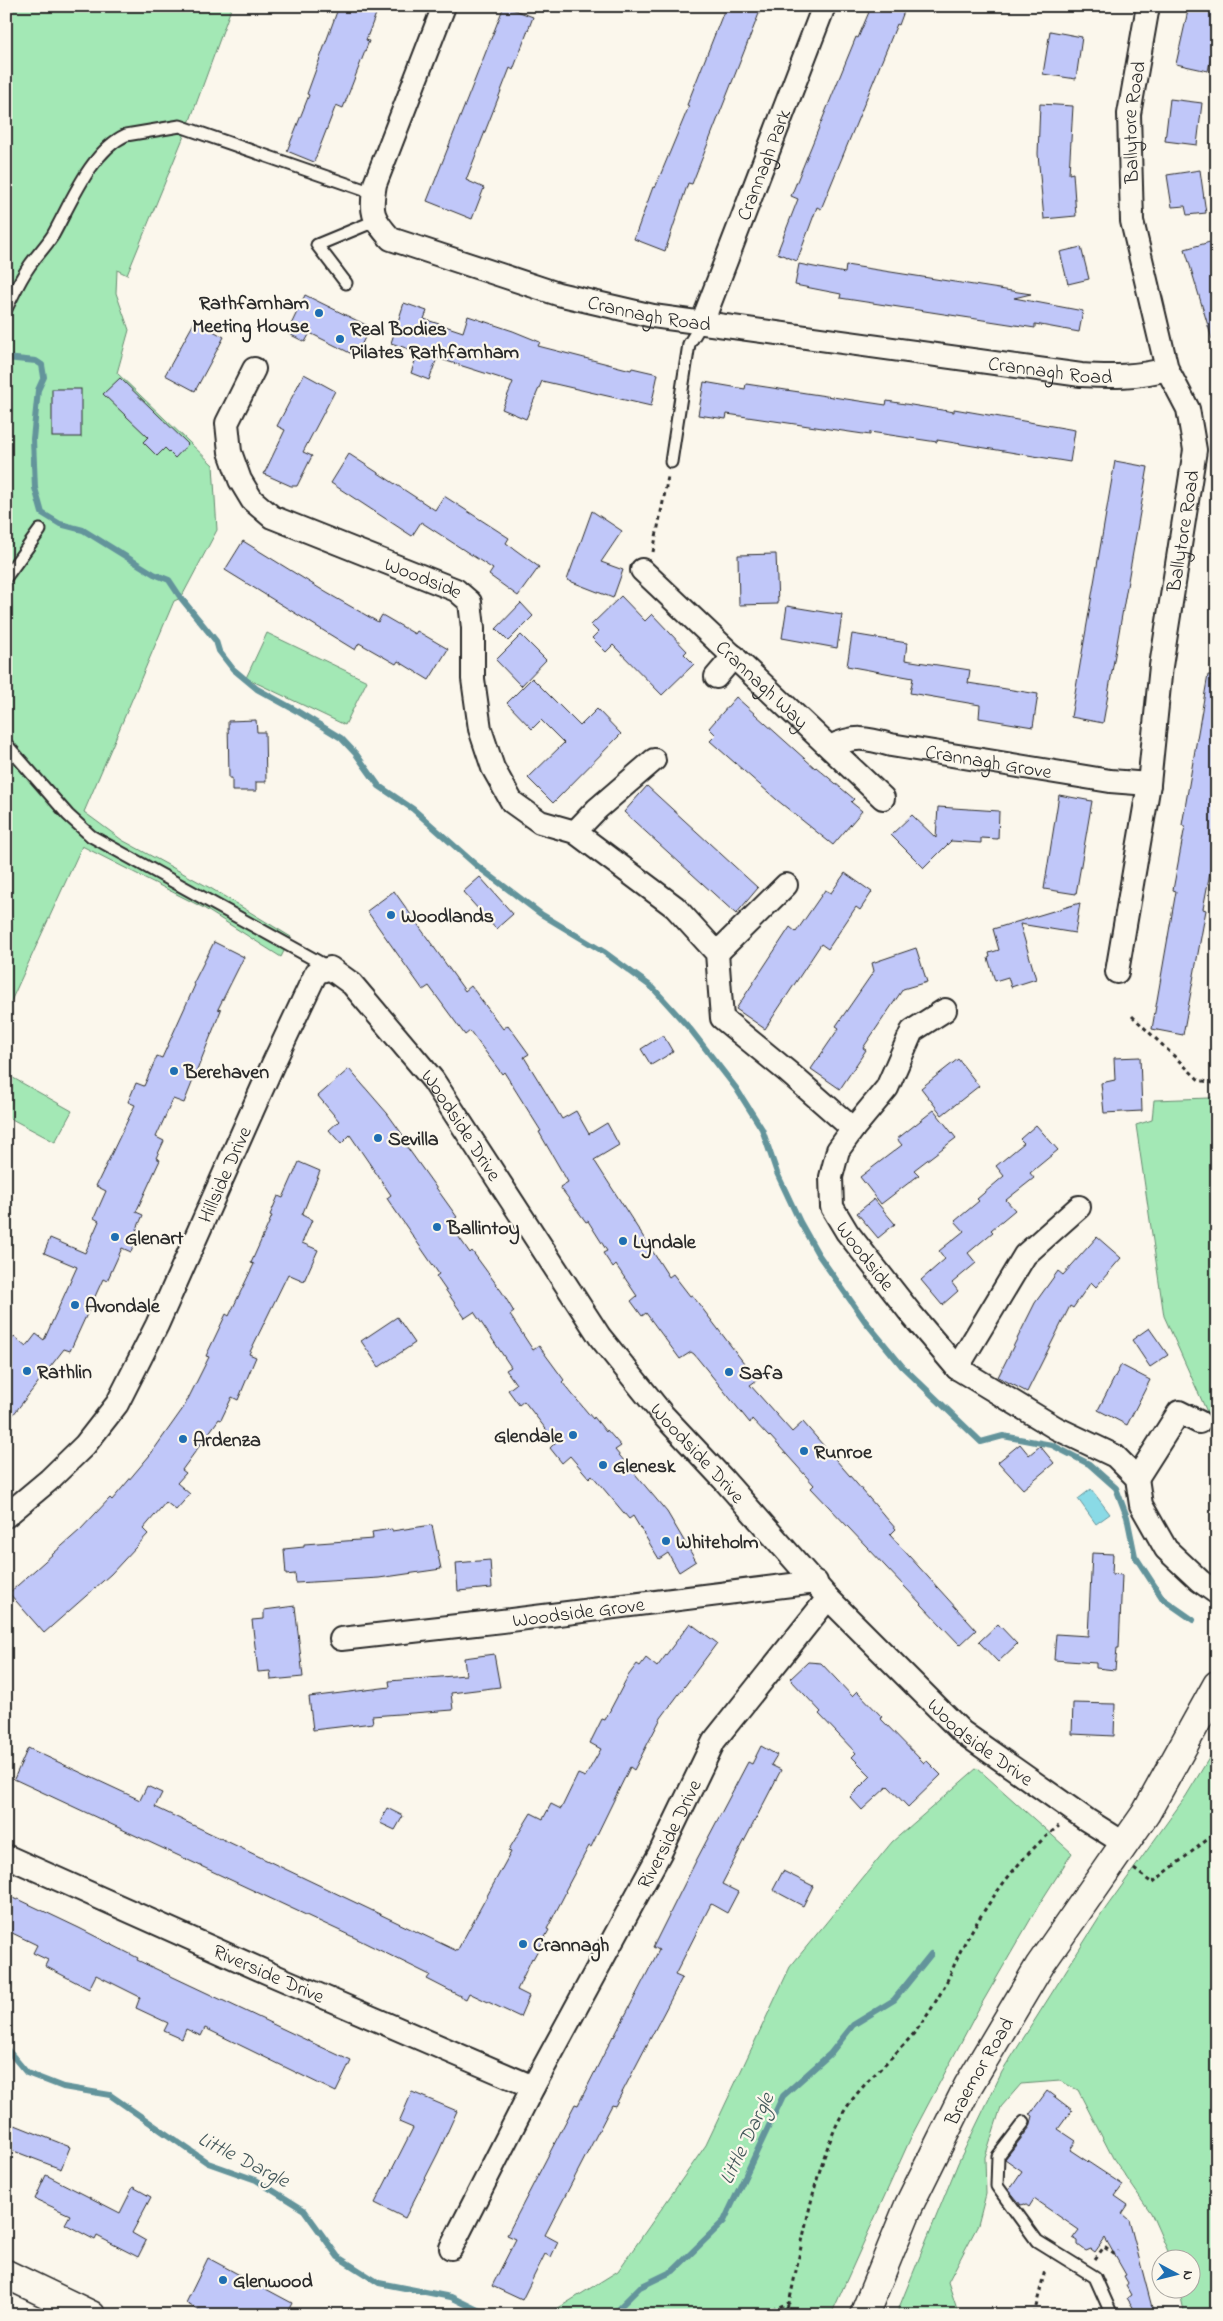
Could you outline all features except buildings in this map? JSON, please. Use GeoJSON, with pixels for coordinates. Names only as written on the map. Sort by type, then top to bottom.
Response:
{"type":"FeatureCollection","features":[{"type":"Feature","properties":{"kind":"main road","name":"Braemor Road"},"geometry":{"type":"LineString","coordinates":[[864,2315],[909,2205],[968,2086],[1040,1965],[1128,1856],[1146,1813],[1217,1685]]}},
{"type":"Feature","properties":{"kind":"main road"},"geometry":{"type":"LineString","coordinates":[[6,2274],[91,2315]]}},
{"type":"Feature","properties":{"kind":"street"},"geometry":{"type":"LineString","coordinates":[[375,221],[372,201],[374,184],[444,6]]}},
{"type":"Feature","properties":{"kind":"street","name":"Crannagh Park"},"geometry":{"type":"LineString","coordinates":[[702,323],[824,6]]}},
{"type":"Feature","properties":{"kind":"street","name":"Ballytore Road"},"geometry":{"type":"LineString","coordinates":[[1117,972],[1149,784],[1161,666],[1195,450],[1188,409],[1166,369],[1132,220],[1129,114],[1148,6]]}},
{"type":"Feature","properties":{"kind":"street","name":"Crannagh Road"},"geometry":{"type":"LineString","coordinates":[[375,221],[391,239],[558,294],[653,316],[1081,375],[1143,376],[1166,369]]}},
{"type":"Feature","properties":{"kind":"street","name":"Woodside"},"geometry":{"type":"LineString","coordinates":[[254,369],[227,423],[230,452],[240,480],[252,500],[272,517],[456,590],[470,602],[474,628],[473,679],[480,730],[493,768],[512,802],[540,822],[575,832],[675,907],[717,954]]}},
{"type":"Feature","properties":{"kind":"street","name":"Crannagh Way"},"geometry":{"type":"LineString","coordinates":[[648,562],[734,656],[883,798]]}},
{"type":"Feature","properties":{"kind":"street"},"geometry":{"type":"LineString","coordinates":[[716,677],[734,656]]}},
{"type":"Feature","properties":{"kind":"street","name":"Crannagh Grove"},"geometry":{"type":"LineString","coordinates":[[830,746],[845,740],[866,738],[891,745],[1110,781],[1149,784]]}},
{"type":"Feature","properties":{"kind":"street"},"geometry":{"type":"LineString","coordinates":[[575,832],[597,809],[654,760]]}},
{"type":"Feature","properties":{"kind":"street"},"geometry":{"type":"LineString","coordinates":[[786,885],[717,954],[722,1018],[853,1129]]}},
{"type":"Feature","properties":{"kind":"street","name":"Woodside Drive"},"geometry":{"type":"LineString","coordinates":[[330,968],[352,984],[433,1080],[600,1337],[663,1415],[822,1590],[962,1732],[1087,1820],[1128,1856]]}},
{"type":"Feature","properties":{"kind":"street","name":"Hillside Drive"},"geometry":{"type":"LineString","coordinates":[[6,1516],[49,1480],[85,1445],[117,1404],[157,1325],[273,1064],[316,973],[330,968]]}},
{"type":"Feature","properties":{"kind":"street","name":"Woodside"},"geometry":{"type":"LineString","coordinates":[[945,1010],[912,1031],[887,1088],[838,1150],[831,1177],[832,1207],[847,1232],[912,1315],[957,1368],[1056,1428],[1115,1456],[1137,1478]]}},
{"type":"Feature","properties":{"kind":"street"},"geometry":{"type":"LineString","coordinates":[[957,1368],[1025,1255],[1079,1207]]}},
{"type":"Feature","properties":{"kind":"street"},"geometry":{"type":"LineString","coordinates":[[1199,1422],[1180,1412],[1137,1478],[1141,1505],[1166,1549],[1200,1581],[1217,1593]]}},
{"type":"Feature","properties":{"kind":"street","name":"Woodside Grove"},"geometry":{"type":"LineString","coordinates":[[341,1639],[512,1620],[822,1590]]}},
{"type":"Feature","properties":{"kind":"street","name":"Riverside Drive"},"geometry":{"type":"LineString","coordinates":[[451,2248],[533,2087],[660,1853],[714,1741],[822,1590]]}},
{"type":"Feature","properties":{"kind":"street","name":"Riverside Drive"},"geometry":{"type":"LineString","coordinates":[[6,1856],[275,1976],[533,2087]]}},
{"type":"Feature","properties":{"kind":"lane"},"geometry":{"type":"LineString","coordinates":[[6,309],[29,267],[51,237],[80,182],[108,148],[118,138],[126,135],[180,126],[373,194]]}},
{"type":"Feature","properties":{"kind":"lane"},"geometry":{"type":"LineString","coordinates":[[346,283],[317,246],[375,221]]}},
{"type":"Feature","properties":{"kind":"lane"},"geometry":{"type":"LineString","coordinates":[[671,462],[690,344],[702,323]]}},
{"type":"Feature","properties":{"kind":"lane"},"geometry":{"type":"LineString","coordinates":[[6,577],[40,530]]}},
{"type":"Feature","properties":{"kind":"lane"},"geometry":{"type":"LineString","coordinates":[[6,744],[68,815],[92,836],[330,968]]}},
{"type":"Feature","properties":{"kind":"lane"},"geometry":{"type":"LineString","coordinates":[[1024,2122],[998,2156],[997,2186],[1037,2241],[1095,2277],[1112,2315]]}},
{"type":"Feature","properties":{"kind":"path"},"geometry":{"type":"LineString","coordinates":[[648,562],[671,462]]}},
{"type":"Feature","properties":{"kind":"path"},"geometry":{"type":"LineString","coordinates":[[1132,1016],[1199,1080],[1217,1084]]}},
{"type":"Feature","properties":{"kind":"path"},"geometry":{"type":"LineString","coordinates":[[782,2315],[789,2303],[817,2185],[834,2130],[854,2097],[894,2057],[922,2023],[947,1982],[962,1947],[992,1900],[1040,1840],[1060,1825]]}},
{"type":"Feature","properties":{"kind":"path"},"geometry":{"type":"LineString","coordinates":[[1128,1856],[1152,1883],[1217,1832]]}},
{"type":"Feature","properties":{"kind":"path"},"geometry":{"type":"LineString","coordinates":[[1086,2271],[1104,2247],[1114,2254],[1118,2251]]}},
{"type":"Feature","properties":{"kind":"path"},"geometry":{"type":"LineString","coordinates":[[1034,2315],[1045,2270]]}},
{"type":"Feature","properties":{"kind":"path"},"geometry":{"type":"LineString","coordinates":[[757,2315],[789,2303]]}},
{"type":"Feature","properties":{"kind":"green space"},"geometry":{"type":"Polygon","coordinates":[[[6,6],[232,6],[188,126],[127,275],[117,270],[116,293],[129,330],[117,373],[213,465],[217,530],[181,598],[174,601],[84,812],[122,840],[212,889],[291,937],[281,957],[202,907],[82,846],[6,1012],[6,6]]]}},
{"type":"Feature","properties":{"kind":"green space"},"geometry":{"type":"Polygon","coordinates":[[[267,633],[367,681],[345,725],[246,678],[267,633]]]}},
{"type":"Feature","properties":{"kind":"green space"},"geometry":{"type":"Polygon","coordinates":[[[6,1074],[72,1111],[55,1142],[6,1116],[6,1074]]]}},
{"type":"Feature","properties":{"kind":"green space"},"geometry":{"type":"Polygon","coordinates":[[[1217,1095],[1217,1417],[1207,1412],[1164,1316],[1136,1125],[1152,1120],[1154,1100],[1209,1098],[1217,1095]]]}},
{"type":"Feature","properties":{"kind":"green space"},"geometry":{"type":"Polygon","coordinates":[[[1217,1745],[1217,2315],[1185,2315],[1181,2298],[1200,2298],[1200,2248],[1167,2248],[1151,2213],[1113,2158],[1078,2090],[1060,2081],[1021,2084],[1001,2107],[985,2157],[986,2194],[978,2225],[948,2282],[959,2315],[896,2315],[958,2163],[1002,2072],[1103,1912],[1186,1796],[1217,1745]]]}},
{"type":"Feature","properties":{"kind":"green space"},"geometry":{"type":"Polygon","coordinates":[[[977,1768],[1072,1853],[1040,1903],[978,2010],[912,2135],[831,2315],[547,2315],[618,2271],[706,2145],[790,1967],[892,1842],[977,1768]]]}},
{"type":"Feature","properties":{"kind":"water"},"geometry":{"type":"Polygon","coordinates":[[[1091,1489],[1110,1514],[1096,1524],[1078,1499],[1091,1489]]]}},
{"type":"Feature","properties":{"kind":"waterway"},"geometry":{"type":"LineString","coordinates":[[6,358],[36,361],[42,365],[44,377],[38,390],[33,439],[35,488],[42,513],[60,524],[83,530],[154,574],[169,580],[216,641],[219,651],[233,669],[257,689],[341,738],[356,754],[379,786],[413,809],[476,865],[541,914],[604,952],[653,988],[691,1030],[736,1088],[762,1129],[777,1173],[800,1222],[818,1254],[865,1321],[902,1366],[981,1442],[1003,1436],[1052,1445],[1089,1464],[1116,1488],[1127,1517],[1135,1556],[1163,1599],[1193,1620]]}},
{"type":"Feature","properties":{"kind":"waterway","name":"Little Dargle"},"geometry":{"type":"LineString","coordinates":[[612,2315],[640,2287],[673,2271],[724,2221],[783,2096],[830,2054],[853,2025],[894,2000],[931,1954]]}},
{"type":"Feature","properties":{"kind":"waterway","name":"Little Dargle"},"geometry":{"type":"LineString","coordinates":[[6,2048],[27,2073],[63,2087],[110,2095],[208,2163],[256,2180],[304,2210],[338,2257],[379,2283],[451,2297],[488,2315]]}},
{"type":"Feature","properties":{"kind":"place","name":"Rathfarnham Meeting House"},"geometry":{"type":"Point","coordinates":[319,313]}},
{"type":"Feature","properties":{"kind":"place","name":"Real Bodies Pilates Rathfarnham"},"geometry":{"type":"Point","coordinates":[340,339]}},
{"type":"Feature","properties":{"kind":"place","name":"Woodlands"},"geometry":{"type":"Point","coordinates":[391,915]}},
{"type":"Feature","properties":{"kind":"place","name":"Berehaven"},"geometry":{"type":"Point","coordinates":[174,1071]}},
{"type":"Feature","properties":{"kind":"place","name":"Sevilla"},"geometry":{"type":"Point","coordinates":[378,1138]}},
{"type":"Feature","properties":{"kind":"place","name":"Ballintoy"},"geometry":{"type":"Point","coordinates":[437,1227]}},
{"type":"Feature","properties":{"kind":"place","name":"Glenart"},"geometry":{"type":"Point","coordinates":[115,1237]}},
{"type":"Feature","properties":{"kind":"place","name":"Lyndale"},"geometry":{"type":"Point","coordinates":[623,1241]}},
{"type":"Feature","properties":{"kind":"place","name":"Avondale"},"geometry":{"type":"Point","coordinates":[75,1305]}},
{"type":"Feature","properties":{"kind":"place","name":"Rathlin"},"geometry":{"type":"Point","coordinates":[27,1371]}},
{"type":"Feature","properties":{"kind":"place","name":"Safa"},"geometry":{"type":"Point","coordinates":[729,1372]}},
{"type":"Feature","properties":{"kind":"place","name":"Glendale"},"geometry":{"type":"Point","coordinates":[573,1435]}},
{"type":"Feature","properties":{"kind":"place","name":"Ardenza"},"geometry":{"type":"Point","coordinates":[183,1439]}},
{"type":"Feature","properties":{"kind":"place","name":"Runroe"},"geometry":{"type":"Point","coordinates":[804,1451]}},
{"type":"Feature","properties":{"kind":"place","name":"Glenesk"},"geometry":{"type":"Point","coordinates":[603,1465]}},
{"type":"Feature","properties":{"kind":"place","name":"Whiteholm"},"geometry":{"type":"Point","coordinates":[666,1541]}},
{"type":"Feature","properties":{"kind":"place","name":"Crannagh"},"geometry":{"type":"Point","coordinates":[523,1944]}},
{"type":"Feature","properties":{"kind":"place","name":"Glenwood"},"geometry":{"type":"Point","coordinates":[223,2280]}}]}
